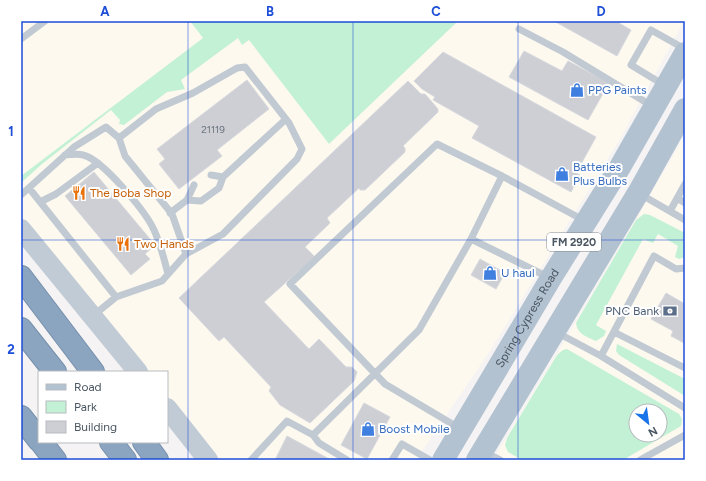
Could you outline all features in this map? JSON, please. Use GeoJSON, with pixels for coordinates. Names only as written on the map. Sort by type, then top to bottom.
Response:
{"type":"FeatureCollection","features":[{"type":"Feature","properties":{"kind":"highway"},"geometry":{"type":"LineString","coordinates":[[21,276],[92,371]]}},
{"type":"Feature","properties":{"kind":"highway"},"geometry":{"type":"LineString","coordinates":[[21,329],[54,371]]}},
{"type":"Feature","properties":{"kind":"highway"},"geometry":{"type":"LineString","coordinates":[[21,417],[38,438]]}},
{"type":"Feature","properties":{"kind":"highway"},"geometry":{"type":"LineString","coordinates":[[21,434],[38,440]]}},
{"type":"Feature","properties":{"kind":"highway"},"geometry":{"type":"LineString","coordinates":[[42,443],[55,460]]}},
{"type":"Feature","properties":{"kind":"highway"},"geometry":{"type":"LineString","coordinates":[[112,443],[125,460]]}},
{"type":"Feature","properties":{"kind":"highway"},"geometry":{"type":"LineString","coordinates":[[145,443],[157,460]]}},
{"type":"Feature","properties":{"kind":"main road","name":"Spring Cypress Road"},"geometry":{"type":"LineString","coordinates":[[443,460],[551,278],[587,222],[656,108],[676,85],[685,53]]}},
{"type":"Feature","properties":{"kind":"main road"},"geometry":{"type":"LineString","coordinates":[[638,193],[632,180],[676,85]]}},
{"type":"Feature","properties":{"kind":"main road","name":"FM 2920"},"geometry":{"type":"LineString","coordinates":[[487,457],[555,331],[638,193],[685,109]]}},
{"type":"Feature","properties":{"kind":"main road"},"geometry":{"type":"LineString","coordinates":[[555,331],[554,310],[594,242],[587,222]]}},
{"type":"Feature","properties":{"kind":"main road"},"geometry":{"type":"LineString","coordinates":[[21,229],[137,371]]}},
{"type":"Feature","properties":{"kind":"main road"},"geometry":{"type":"LineString","coordinates":[[168,409],[208,460]]}},
{"type":"Feature","properties":{"kind":"lane"},"geometry":{"type":"LineString","coordinates":[[21,39],[45,21]]}},
{"type":"Feature","properties":{"kind":"lane"},"geometry":{"type":"LineString","coordinates":[[518,29],[562,52],[656,108]]}},
{"type":"Feature","properties":{"kind":"lane"},"geometry":{"type":"LineString","coordinates":[[676,85],[631,65],[650,30],[685,49]]}},
{"type":"Feature","properties":{"kind":"lane"},"geometry":{"type":"LineString","coordinates":[[93,317],[116,297],[162,281],[186,254],[223,234],[297,159],[302,149],[286,119],[245,67],[237,68],[194,94],[156,109],[119,138]]}},
{"type":"Feature","properties":{"kind":"lane"},"geometry":{"type":"LineString","coordinates":[[187,200],[201,201],[219,188],[223,177],[286,119]]}},
{"type":"Feature","properties":{"kind":"lane"},"geometry":{"type":"LineString","coordinates":[[21,195],[74,147],[106,127],[119,138],[125,156],[170,213],[186,254]]}},
{"type":"Feature","properties":{"kind":"lane"},"geometry":{"type":"LineString","coordinates":[[462,430],[385,384],[290,284],[437,144],[502,176],[587,222]]}},
{"type":"Feature","properties":{"kind":"lane"},"geometry":{"type":"LineString","coordinates":[[65,155],[84,155],[105,168],[134,201],[153,229],[162,250],[168,274]]}},
{"type":"Feature","properties":{"kind":"lane"},"geometry":{"type":"LineString","coordinates":[[40,202],[56,194],[98,164]]}},
{"type":"Feature","properties":{"kind":"lane"},"geometry":{"type":"LineString","coordinates":[[211,175],[223,177]]}},
{"type":"Feature","properties":{"kind":"lane"},"geometry":{"type":"LineString","coordinates":[[313,435],[419,330],[471,239],[502,176]]}},
{"type":"Feature","properties":{"kind":"lane"},"geometry":{"type":"LineString","coordinates":[[670,211],[685,184]]}},
{"type":"Feature","properties":{"kind":"lane"},"geometry":{"type":"LineString","coordinates":[[170,213],[187,200],[194,185]]}},
{"type":"Feature","properties":{"kind":"lane"},"geometry":{"type":"LineString","coordinates":[[29,188],[116,297]]}},
{"type":"Feature","properties":{"kind":"lane"},"geometry":{"type":"LineString","coordinates":[[638,193],[685,220]]}},
{"type":"Feature","properties":{"kind":"lane"},"geometry":{"type":"LineString","coordinates":[[677,198],[685,203]]}},
{"type":"Feature","properties":{"kind":"lane"},"geometry":{"type":"LineString","coordinates":[[471,239],[551,278]]}},
{"type":"Feature","properties":{"kind":"lane"},"geometry":{"type":"LineString","coordinates":[[601,356],[654,256],[676,269],[685,268]]}},
{"type":"Feature","properties":{"kind":"lane"},"geometry":{"type":"LineString","coordinates":[[555,331],[601,356],[685,408]]}},
{"type":"Feature","properties":{"kind":"lane"},"geometry":{"type":"LineString","coordinates":[[614,332],[685,368]]}},
{"type":"Feature","properties":{"kind":"lane"},"geometry":{"type":"LineString","coordinates":[[251,460],[287,421],[313,435],[319,443],[347,460]]}},
{"type":"Feature","properties":{"kind":"lane"},"geometry":{"type":"LineString","coordinates":[[640,460],[685,435]]}},
{"type":"Feature","properties":{"kind":"lane"},"geometry":{"type":"LineString","coordinates":[[392,460],[402,444],[430,460]]}},
{"type":"Feature","properties":{"kind":"shaded area"},"geometry":{"type":"Polygon","coordinates":[[[21,21],[190,21],[216,53],[238,38],[249,40],[329,143],[458,21],[684,21],[620,139],[488,354],[416,460],[220,460],[168,397],[168,371],[146,371],[21,221],[21,21]]]}},
{"type":"Feature","properties":{"kind":"shaded area"},"geometry":{"type":"Polygon","coordinates":[[[685,135],[685,460],[493,460],[592,295],[685,135]]]}},
{"type":"Feature","properties":{"kind":"green space"},"geometry":{"type":"Polygon","coordinates":[[[190,21],[458,21],[329,144],[249,40],[242,45],[238,38],[181,80],[185,89],[167,92],[124,125],[119,124],[120,120],[111,110],[42,164],[21,183],[21,176],[203,38],[190,21]]]}},
{"type":"Feature","properties":{"kind":"green space"},"geometry":{"type":"Polygon","coordinates":[[[644,214],[650,215],[685,233],[685,257],[679,259],[675,257],[678,246],[658,234],[653,243],[643,239],[596,325],[606,331],[604,336],[596,341],[580,332],[576,323],[636,220],[644,214]]]}},
{"type":"Feature","properties":{"kind":"green space"},"geometry":{"type":"Polygon","coordinates":[[[617,344],[685,379],[685,396],[619,355],[616,351],[617,344]]]}},
{"type":"Feature","properties":{"kind":"green space"},"geometry":{"type":"Polygon","coordinates":[[[567,349],[660,403],[628,403],[628,443],[652,443],[623,460],[522,460],[508,452],[505,445],[507,438],[557,355],[563,350],[567,349]]]}},
{"type":"Feature","properties":{"kind":"green space"},"geometry":{"type":"Polygon","coordinates":[[[668,408],[679,414],[682,419],[681,426],[668,434],[668,408]]]}},
{"type":"Feature","properties":{"kind":"building"},"geometry":{"type":"Polygon","coordinates":[[[554,21],[620,21],[619,23],[631,30],[617,56],[554,21]]]}},
{"type":"Feature","properties":{"kind":"building"},"geometry":{"type":"Polygon","coordinates":[[[524,51],[562,71],[568,61],[609,83],[588,120],[509,77],[524,51]]]}},
{"type":"Feature","properties":{"kind":"building"},"geometry":{"type":"Polygon","coordinates":[[[443,52],[596,137],[576,173],[580,175],[571,192],[472,138],[479,126],[433,100],[435,97],[422,89],[414,81],[443,52]]]}},
{"type":"Feature","properties":{"kind":"building"},"geometry":{"type":"Polygon","coordinates":[[[247,80],[269,109],[217,150],[222,156],[179,189],[159,164],[165,159],[157,149],[247,80]]]}},
{"type":"Feature","properties":{"kind":"building"},"geometry":{"type":"Polygon","coordinates":[[[408,81],[421,94],[425,94],[438,109],[438,112],[403,146],[405,148],[405,152],[365,190],[360,190],[359,188],[327,218],[330,223],[305,247],[314,256],[312,259],[264,302],[309,349],[319,339],[346,367],[352,367],[357,372],[354,381],[310,423],[280,405],[269,391],[271,387],[224,337],[219,341],[179,298],[408,81]]]}},
{"type":"Feature","properties":{"kind":"building"},"geometry":{"type":"Polygon","coordinates":[[[94,172],[155,245],[145,254],[150,259],[131,275],[65,196],[94,172]]]}},
{"type":"Feature","properties":{"kind":"building"},"geometry":{"type":"Polygon","coordinates":[[[480,259],[505,273],[496,289],[471,275],[480,259]]]}},
{"type":"Feature","properties":{"kind":"building","name":"PNC Bank"},"geometry":{"type":"Polygon","coordinates":[[[666,293],[685,304],[684,343],[671,336],[673,331],[651,319],[666,293]]]}},
{"type":"Feature","properties":{"kind":"building"},"geometry":{"type":"Polygon","coordinates":[[[364,403],[390,417],[367,459],[341,445],[364,403]]]}},
{"type":"Feature","properties":{"kind":"building"},"geometry":{"type":"Polygon","coordinates":[[[287,436],[331,460],[275,460],[287,436]]]}},
{"type":"Feature","properties":{"kind":"place","name":"PPG Paints"},"geometry":{"type":"Point","coordinates":[577,90]}},
{"type":"Feature","properties":{"kind":"place","name":"Batteries Plus Bulbs"},"geometry":{"type":"Point","coordinates":[562,174]}},
{"type":"Feature","properties":{"kind":"place","name":"The Boba Shop"},"geometry":{"type":"Point","coordinates":[79,193]}},
{"type":"Feature","properties":{"kind":"place","name":"Two Hands"},"geometry":{"type":"Point","coordinates":[123,244]}},
{"type":"Feature","properties":{"kind":"place","name":"U haul"},"geometry":{"type":"Point","coordinates":[490,273]}},
{"type":"Feature","properties":{"kind":"place","name":"PNC Bank"},"geometry":{"type":"Point","coordinates":[670,311]}},
{"type":"Feature","properties":{"kind":"place","name":"Boost Mobile"},"geometry":{"type":"Point","coordinates":[368,429]}}]}
